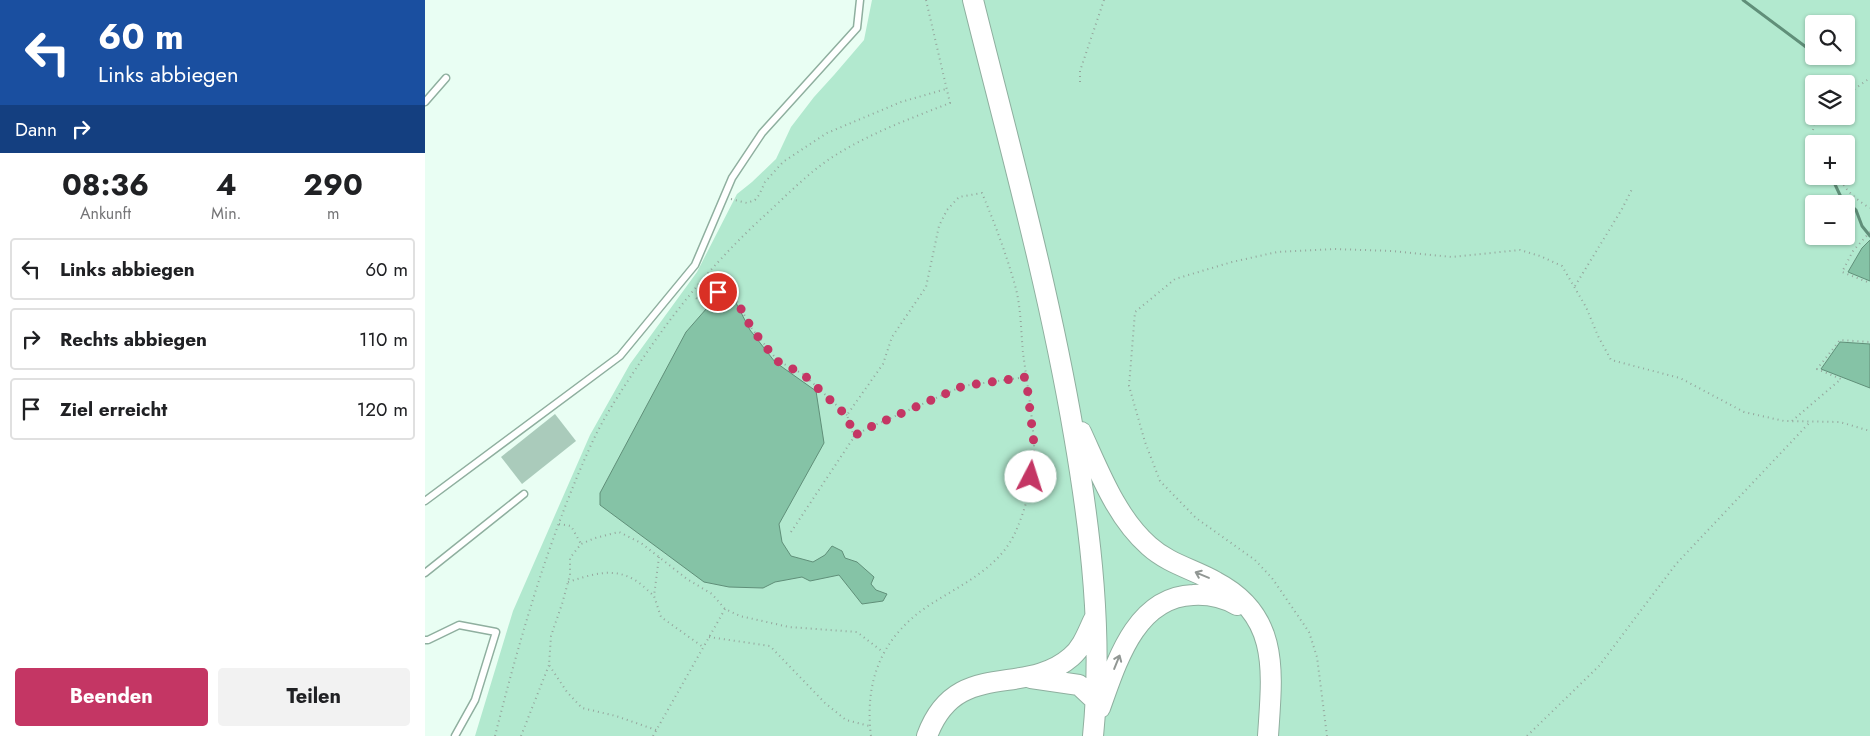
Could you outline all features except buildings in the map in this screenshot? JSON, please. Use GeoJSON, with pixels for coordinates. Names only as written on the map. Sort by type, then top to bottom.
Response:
{"type":"FeatureCollection","features":[{"type":"Feature","properties":{"kind":"highway"},"geometry":{"type":"LineString","coordinates":[[973,0],[1042,275],[1069,408],[1090,540],[1095,617],[1093,730]]}},
{"type":"Feature","properties":{"kind":"highway"},"geometry":{"type":"LineString","coordinates":[[1069,408],[1105,484],[1123,515],[1142,540],[1168,560],[1218,582],[1244,602],[1254,615],[1269,645],[1271,660],[1268,736]]}},
{"type":"Feature","properties":{"kind":"highway"},"geometry":{"type":"LineString","coordinates":[[1093,730],[1121,653],[1141,621],[1163,604],[1179,596],[1209,595],[1221,597],[1254,615]]}},
{"type":"Feature","properties":{"kind":"highway"},"geometry":{"type":"LineString","coordinates":[[927,736],[943,708],[965,690],[980,684],[1025,677],[1053,668],[1073,656],[1081,645],[1095,617]]}},
{"type":"Feature","properties":{"kind":"highway"},"geometry":{"type":"LineString","coordinates":[[1025,677],[1079,685],[1095,700]]}},
{"type":"Feature","properties":{"kind":"lane"},"geometry":{"type":"LineString","coordinates":[[425,501],[620,356],[695,265],[732,178],[762,134],[857,28],[860,0]]}},
{"type":"Feature","properties":{"kind":"lane"},"geometry":{"type":"LineString","coordinates":[[425,102],[447,78]]}},
{"type":"Feature","properties":{"kind":"lane"},"geometry":{"type":"LineString","coordinates":[[425,573],[524,494]]}},
{"type":"Feature","properties":{"kind":"lane"},"geometry":{"type":"LineString","coordinates":[[425,640],[459,625],[496,632],[475,700],[455,736]]}},
{"type":"Feature","properties":{"kind":"path"},"geometry":{"type":"LineString","coordinates":[[495,736],[518,646],[559,524],[591,444],[615,400],[664,327],[721,256],[829,159],[873,133],[950,103],[926,0]]}},
{"type":"Feature","properties":{"kind":"path"},"geometry":{"type":"LineString","coordinates":[[1080,82],[1080,72],[1104,0]]}},
{"type":"Feature","properties":{"kind":"path"},"geometry":{"type":"LineString","coordinates":[[1855,89],[1870,78]]}},
{"type":"Feature","properties":{"kind":"path"},"geometry":{"type":"LineString","coordinates":[[724,197],[747,204],[759,195],[769,178],[783,162],[827,133],[901,102],[946,89]]}},
{"type":"Feature","properties":{"kind":"path"},"geometry":{"type":"LineString","coordinates":[[1813,130],[1814,125]]}},
{"type":"Feature","properties":{"kind":"path"},"geometry":{"type":"LineString","coordinates":[[1844,185],[1857,200],[1870,208]]}},
{"type":"Feature","properties":{"kind":"path"},"geometry":{"type":"LineString","coordinates":[[1575,286],[1633,187]]}},
{"type":"Feature","properties":{"kind":"path"},"geometry":{"type":"LineString","coordinates":[[847,416],[883,364],[892,337],[926,287],[939,226],[947,210],[959,197],[982,193],[1002,241],[1016,291],[1034,444],[1031,477],[1023,510],[1014,535],[1002,552],[983,571],[967,583],[930,605],[897,633],[883,652],[875,672],[870,696],[869,726],[871,736]]}},
{"type":"Feature","properties":{"kind":"path"},"geometry":{"type":"LineString","coordinates":[[1870,232],[1853,251],[1842,272],[1870,283]]}},
{"type":"Feature","properties":{"kind":"path"},"geometry":{"type":"LineString","coordinates":[[1327,736],[1317,656],[1309,632],[1272,578],[1255,560],[1196,518],[1160,481],[1145,442],[1129,386],[1135,312],[1175,279],[1232,262],[1277,252],[1335,249],[1452,256],[1520,250],[1540,256],[1562,266],[1587,307],[1598,336],[1611,360],[1680,378],[1744,412],[1792,421],[1841,422],[1870,431]]}},
{"type":"Feature","properties":{"kind":"path"},"geometry":{"type":"LineString","coordinates":[[696,298],[701,302],[722,290],[735,298],[752,329],[777,361],[803,374],[847,416],[854,436]]}},
{"type":"Feature","properties":{"kind":"path"},"geometry":{"type":"LineString","coordinates":[[1792,421],[1841,379],[1817,369],[1840,340],[1870,342]]}},
{"type":"Feature","properties":{"kind":"path"},"geometry":{"type":"LineString","coordinates":[[791,532],[854,436],[963,386],[1026,377]]}},
{"type":"Feature","properties":{"kind":"path"},"geometry":{"type":"LineString","coordinates":[[1527,736],[1599,666],[1676,564],[1811,421]]}},
{"type":"Feature","properties":{"kind":"path"},"geometry":{"type":"LineString","coordinates":[[559,524],[571,526],[581,544]]}},
{"type":"Feature","properties":{"kind":"path"},"geometry":{"type":"LineString","coordinates":[[521,736],[549,665],[551,636],[571,575],[570,558],[581,544],[595,538],[619,532],[641,543],[687,579],[712,594],[725,610],[740,616],[789,627],[857,632],[883,652]]}},
{"type":"Feature","properties":{"kind":"path"},"geometry":{"type":"LineString","coordinates":[[659,557],[655,596],[661,617],[703,647]]}},
{"type":"Feature","properties":{"kind":"path"},"geometry":{"type":"LineString","coordinates":[[568,582],[613,571],[633,579],[655,596]]}},
{"type":"Feature","properties":{"kind":"path"},"geometry":{"type":"LineString","coordinates":[[653,736],[725,610]]}},
{"type":"Feature","properties":{"kind":"path"},"geometry":{"type":"LineString","coordinates":[[709,637],[770,646],[832,709],[846,720],[869,726]]}},
{"type":"Feature","properties":{"kind":"path"},"geometry":{"type":"LineString","coordinates":[[549,665],[567,692],[583,708],[616,716],[656,730]]}},
{"type":"Feature","properties":{"kind":"shaded area"},"geometry":{"type":"Polygon","coordinates":[[[872,0],[1870,0],[1870,736],[475,736],[513,611],[590,435],[630,364],[697,272],[737,194],[776,159],[791,127],[864,40],[872,0]]]}},
{"type":"Feature","properties":{"kind":"shaded area"},"geometry":{"type":"Polygon","coordinates":[[[1870,240],[1870,281],[1848,272],[1862,248],[1870,240]]]}},
{"type":"Feature","properties":{"kind":"shaded area"},"geometry":{"type":"Polygon","coordinates":[[[721,292],[734,299],[750,330],[775,362],[816,391],[824,443],[779,524],[782,542],[791,556],[813,562],[825,555],[832,546],[842,551],[845,558],[857,562],[874,577],[871,584],[876,590],[887,594],[883,601],[862,604],[839,575],[810,581],[802,577],[775,582],[763,588],[729,587],[704,582],[600,505],[600,493],[686,332],[721,292]]]}},
{"type":"Feature","properties":{"kind":"shaded area"},"geometry":{"type":"Polygon","coordinates":[[[1840,342],[1870,344],[1870,388],[1821,369],[1840,342]]]}},
{"type":"Feature","properties":{"kind":"waterway"},"geometry":{"type":"LineString","coordinates":[[1743,0],[1805,46]]}},
{"type":"Feature","properties":{"kind":"waterway"},"geometry":{"type":"LineString","coordinates":[[1835,185],[1840,195],[1856,210],[1862,226],[1870,236]]}},
{"type":"Feature","properties":{"kind":"route"},"geometry":{"type":"LineString","coordinates":[[718,292],[722,290],[735,298],[752,329],[777,361],[803,374],[847,416],[854,436],[963,386],[1026,377],[1034,444],[1031,477]]}}]}
